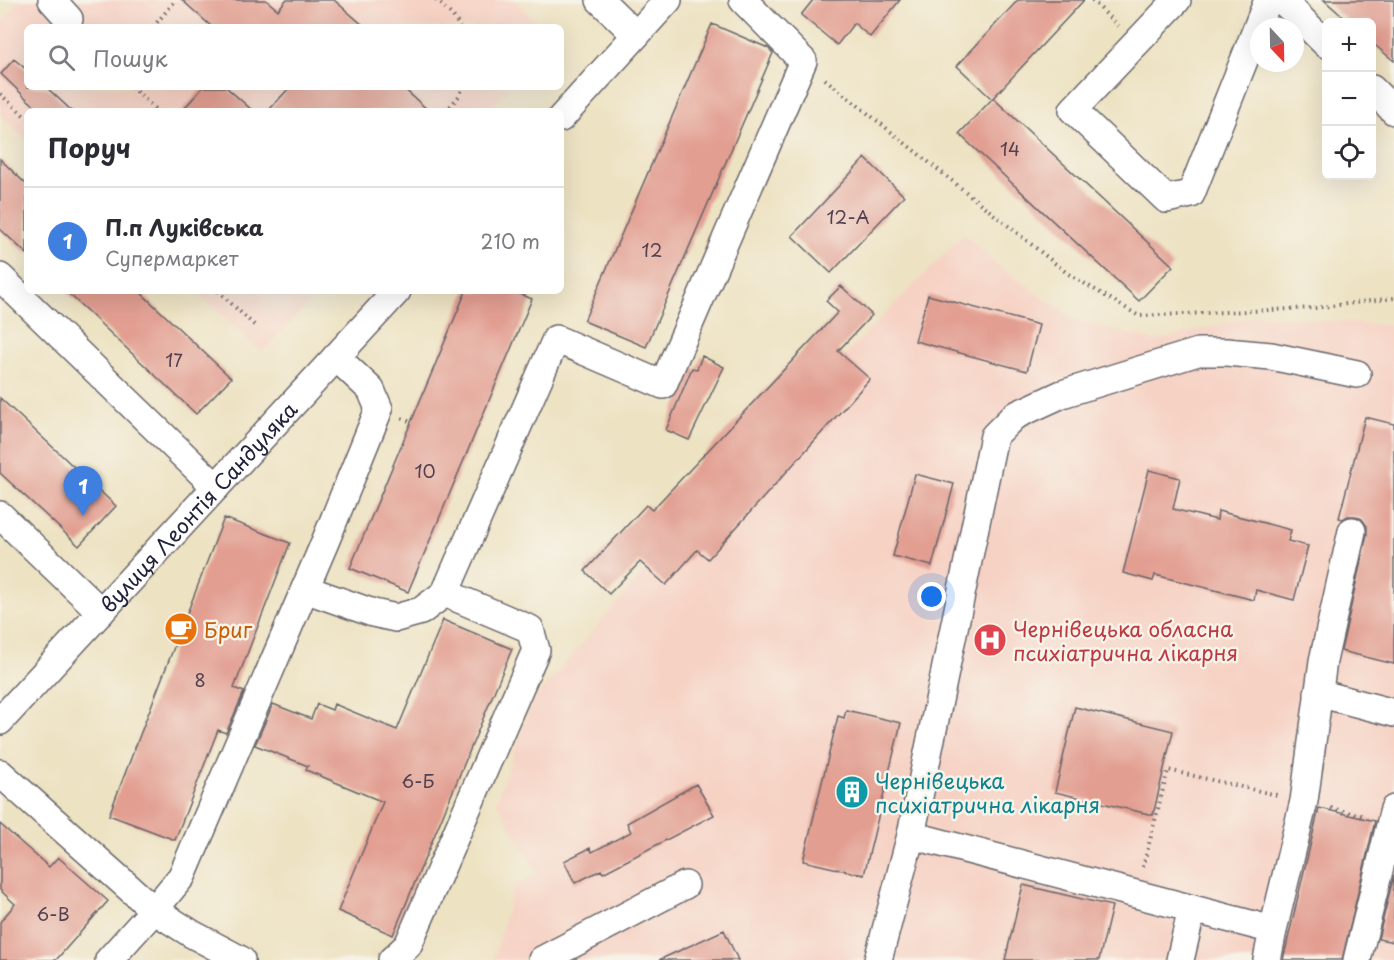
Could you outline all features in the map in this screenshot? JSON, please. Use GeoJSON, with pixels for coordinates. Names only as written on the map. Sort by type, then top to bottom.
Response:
{"type":"FeatureCollection","features":[{"type":"Feature","properties":{"kind":"street"},"geometry":{"type":"LineString","coordinates":[[600,0],[636,35]]}},
{"type":"Feature","properties":{"kind":"street"},"geometry":{"type":"LineString","coordinates":[[564,115],[668,0]]}},
{"type":"Feature","properties":{"kind":"street"},"geometry":{"type":"LineString","coordinates":[[305,589],[373,614],[396,618],[422,611],[445,593],[556,339],[663,385],[803,61],[743,0]]}},
{"type":"Feature","properties":{"kind":"street"},"geometry":{"type":"LineString","coordinates":[[1178,0],[1073,110],[1167,199],[1191,194],[1268,0]]}},
{"type":"Feature","properties":{"kind":"street"},"geometry":{"type":"LineString","coordinates":[[1282,0],[1322,41]]}},
{"type":"Feature","properties":{"kind":"street"},"geometry":{"type":"LineString","coordinates":[[1376,94],[1394,111]]}},
{"type":"Feature","properties":{"kind":"street"},"geometry":{"type":"LineString","coordinates":[[0,276],[216,487]]}},
{"type":"Feature","properties":{"kind":"street","name":"вулиця Леонтія Сандуляка"},"geometry":{"type":"LineString","coordinates":[[0,722],[394,294]]}},
{"type":"Feature","properties":{"kind":"street"},"geometry":{"type":"LineString","coordinates":[[878,960],[911,835],[994,436],[1014,416],[1062,394],[1198,352],[1271,356],[1357,374]]}},
{"type":"Feature","properties":{"kind":"street"},"geometry":{"type":"LineString","coordinates":[[110,960],[182,876],[379,409],[372,390],[336,357]]}},
{"type":"Feature","properties":{"kind":"street"},"geometry":{"type":"LineString","coordinates":[[0,515],[101,612]]}},
{"type":"Feature","properties":{"kind":"street"},"geometry":{"type":"LineString","coordinates":[[1267,960],[1304,801],[1323,661],[1352,531]]}},
{"type":"Feature","properties":{"kind":"street"},"geometry":{"type":"LineString","coordinates":[[392,960],[408,945],[536,650],[530,629],[445,593]]}},
{"type":"Feature","properties":{"kind":"street"},"geometry":{"type":"LineString","coordinates":[[1318,693],[1394,713]]}},
{"type":"Feature","properties":{"kind":"street"},"geometry":{"type":"LineString","coordinates":[[0,773],[154,910],[192,934],[241,960]]}},
{"type":"Feature","properties":{"kind":"street"},"geometry":{"type":"LineString","coordinates":[[1364,959],[1392,816]]}},
{"type":"Feature","properties":{"kind":"street"},"geometry":{"type":"LineString","coordinates":[[911,835],[1273,930]]}},
{"type":"Feature","properties":{"kind":"street"},"geometry":{"type":"LineString","coordinates":[[542,960],[685,885]]}},
{"type":"Feature","properties":{"kind":"street"},"geometry":{"type":"LineString","coordinates":[[1180,960],[1192,909]]}},
{"type":"Feature","properties":{"kind":"path"},"geometry":{"type":"LineString","coordinates":[[156,24],[176,0]]}},
{"type":"Feature","properties":{"kind":"path"},"geometry":{"type":"LineString","coordinates":[[436,0],[453,15],[458,24]]}},
{"type":"Feature","properties":{"kind":"path"},"geometry":{"type":"LineString","coordinates":[[1092,0],[1136,44]]}},
{"type":"Feature","properties":{"kind":"path"},"geometry":{"type":"LineString","coordinates":[[803,61],[1067,273],[1139,316],[1316,308],[1394,298]]}},
{"type":"Feature","properties":{"kind":"path"},"geometry":{"type":"LineString","coordinates":[[135,90],[154,108]]}},
{"type":"Feature","properties":{"kind":"path"},"geometry":{"type":"LineString","coordinates":[[449,108],[462,90]]}},
{"type":"Feature","properties":{"kind":"path"},"geometry":{"type":"LineString","coordinates":[[0,94],[24,115]]}},
{"type":"Feature","properties":{"kind":"path"},"geometry":{"type":"LineString","coordinates":[[221,294],[255,326]]}},
{"type":"Feature","properties":{"kind":"path"},"geometry":{"type":"LineString","coordinates":[[1136,894],[1168,770],[1304,801],[1392,816]]}},
{"type":"Feature","properties":{"kind":"shaded area"},"geometry":{"type":"Polygon","coordinates":[[[20,0],[514,0],[539,24],[24,24],[24,90],[507,90],[491,108],[24,108],[24,137],[0,115],[0,25],[20,0]]]}},
{"type":"Feature","properties":{"kind":"shaded area","name":"Чернівецька обласна психіатрична лікарня"},"geometry":{"type":"Polygon","coordinates":[[[964,234],[997,265],[1076,321],[1155,341],[1258,315],[1394,326],[1394,960],[493,960],[514,885],[538,873],[496,801],[532,701],[639,578],[836,364],[964,234]]]}},
{"type":"Feature","properties":{"kind":"shaded area"},"geometry":{"type":"Polygon","coordinates":[[[198,294],[317,294],[262,352],[198,294]]]}},
{"type":"Feature","properties":{"kind":"building"},"geometry":{"type":"Polygon","coordinates":[[[182,0],[266,0],[278,10],[286,0],[334,0],[362,24],[209,24],[182,0]]]}},
{"type":"Feature","properties":{"kind":"building"},"geometry":{"type":"Polygon","coordinates":[[[813,0],[900,0],[870,37],[854,23],[837,45],[801,15],[813,0]]]}},
{"type":"Feature","properties":{"kind":"building"},"geometry":{"type":"Polygon","coordinates":[[[1018,0],[1084,0],[992,99],[957,66],[1018,0]]]}},
{"type":"Feature","properties":{"kind":"building"},"geometry":{"type":"Polygon","coordinates":[[[1324,0],[1394,0],[1394,61],[1376,46],[1376,18],[1344,18],[1324,0]]]}},
{"type":"Feature","properties":{"kind":"building"},"geometry":{"type":"Polygon","coordinates":[[[712,24],[768,48],[773,53],[646,347],[584,321],[712,24]]]}},
{"type":"Feature","properties":{"kind":"building"},"geometry":{"type":"Polygon","coordinates":[[[14,59],[24,67],[24,90],[49,90],[69,108],[37,108],[1,74],[14,59]]]}},
{"type":"Feature","properties":{"kind":"building"},"geometry":{"type":"Polygon","coordinates":[[[200,90],[229,90],[250,108],[185,108],[200,90]]]}},
{"type":"Feature","properties":{"kind":"building"},"geometry":{"type":"Polygon","coordinates":[[[287,90],[405,90],[426,108],[271,108],[287,90]]]}},
{"type":"Feature","properties":{"kind":"building"},"geometry":{"type":"Polygon","coordinates":[[[993,98],[1173,266],[1139,301],[959,134],[993,98]]]}},
{"type":"Feature","properties":{"kind":"building"},"geometry":{"type":"Polygon","coordinates":[[[865,158],[904,196],[831,273],[792,236],[865,158]]]}},
{"type":"Feature","properties":{"kind":"building"},"geometry":{"type":"Polygon","coordinates":[[[0,159],[24,182],[24,251],[0,229],[0,159]]]}},
{"type":"Feature","properties":{"kind":"building"},"geometry":{"type":"Polygon","coordinates":[[[841,286],[872,315],[838,351],[870,379],[708,559],[697,550],[666,585],[640,562],[609,594],[585,571],[646,505],[652,510],[838,312],[826,301],[841,286]]]}},
{"type":"Feature","properties":{"kind":"building"},"geometry":{"type":"Polygon","coordinates":[[[69,294],[142,294],[231,378],[196,414],[69,294]]]}},
{"type":"Feature","properties":{"kind":"building"},"geometry":{"type":"Polygon","coordinates":[[[465,294],[520,294],[532,299],[408,592],[350,568],[465,294]]]}},
{"type":"Feature","properties":{"kind":"building"},"geometry":{"type":"Polygon","coordinates":[[[928,295],[1039,325],[1027,371],[915,341],[928,295]]]}},
{"type":"Feature","properties":{"kind":"building"},"geometry":{"type":"Polygon","coordinates":[[[702,356],[724,367],[689,440],[666,430],[692,368],[697,369],[702,356]]]}},
{"type":"Feature","properties":{"kind":"building"},"geometry":{"type":"Polygon","coordinates":[[[0,398],[116,506],[79,546],[0,473],[0,398]]]}},
{"type":"Feature","properties":{"kind":"building"},"geometry":{"type":"Polygon","coordinates":[[[1365,417],[1394,424],[1394,664],[1341,651],[1367,526],[1362,519],[1355,516],[1339,518],[1365,417]]]}},
{"type":"Feature","properties":{"kind":"building"},"geometry":{"type":"Polygon","coordinates":[[[1149,470],[1180,478],[1173,509],[1217,520],[1218,511],[1291,530],[1288,541],[1308,546],[1294,600],[1256,590],[1254,600],[1155,575],[1153,581],[1123,573],[1149,470]]]}},
{"type":"Feature","properties":{"kind":"building"},"geometry":{"type":"Polygon","coordinates":[[[915,474],[954,484],[932,566],[893,556],[915,474]]]}},
{"type":"Feature","properties":{"kind":"building"},"geometry":{"type":"Polygon","coordinates":[[[224,518],[290,543],[234,688],[244,692],[226,733],[218,730],[175,840],[109,815],[224,518]]]}},
{"type":"Feature","properties":{"kind":"building"},"geometry":{"type":"Polygon","coordinates":[[[443,620],[512,649],[393,935],[338,911],[383,802],[306,770],[308,766],[255,745],[273,704],[311,719],[317,704],[332,710],[334,704],[397,730],[443,620]]]}},
{"type":"Feature","properties":{"kind":"building"},"geometry":{"type":"Polygon","coordinates":[[[1075,707],[1173,731],[1153,815],[1055,792],[1075,707]]]}},
{"type":"Feature","properties":{"kind":"building","name":"Чернівецька психіатрична лікарня"},"geometry":{"type":"Polygon","coordinates":[[[846,710],[901,723],[864,875],[803,861],[838,716],[844,718],[846,710]]]}},
{"type":"Feature","properties":{"kind":"building"},"geometry":{"type":"Polygon","coordinates":[[[696,784],[714,815],[603,873],[601,870],[575,883],[564,861],[590,848],[592,852],[631,832],[627,823],[696,784]]]}},
{"type":"Feature","properties":{"kind":"building"},"geometry":{"type":"Polygon","coordinates":[[[1319,808],[1375,821],[1342,960],[1283,960],[1319,808]]]}},
{"type":"Feature","properties":{"kind":"building"},"geometry":{"type":"Polygon","coordinates":[[[0,824],[49,867],[58,857],[108,901],[56,960],[0,960],[0,922],[15,904],[0,890],[0,824]]]}},
{"type":"Feature","properties":{"kind":"building"},"geometry":{"type":"Polygon","coordinates":[[[1394,875],[1394,942],[1378,939],[1394,875]]]}},
{"type":"Feature","properties":{"kind":"building"},"geometry":{"type":"Polygon","coordinates":[[[1023,885],[1112,906],[1099,960],[1005,960],[1023,885]]]}},
{"type":"Feature","properties":{"kind":"building"},"geometry":{"type":"Polygon","coordinates":[[[724,930],[738,960],[659,960],[724,930]]]}},
{"type":"Feature","properties":{"kind":"place","name":"П.п Луківська"},"geometry":{"type":"Point","coordinates":[83,516]}},
{"type":"Feature","properties":{"kind":"place","name":"Бриг"},"geometry":{"type":"Point","coordinates":[181,629]}},
{"type":"Feature","properties":{"kind":"place","name":"Чернівецька обласна психіатрична лікарня"},"geometry":{"type":"Point","coordinates":[990,640]}},
{"type":"Feature","properties":{"kind":"place","name":"Чернівецька психіатрична лікарня"},"geometry":{"type":"Point","coordinates":[852,792]}}]}
